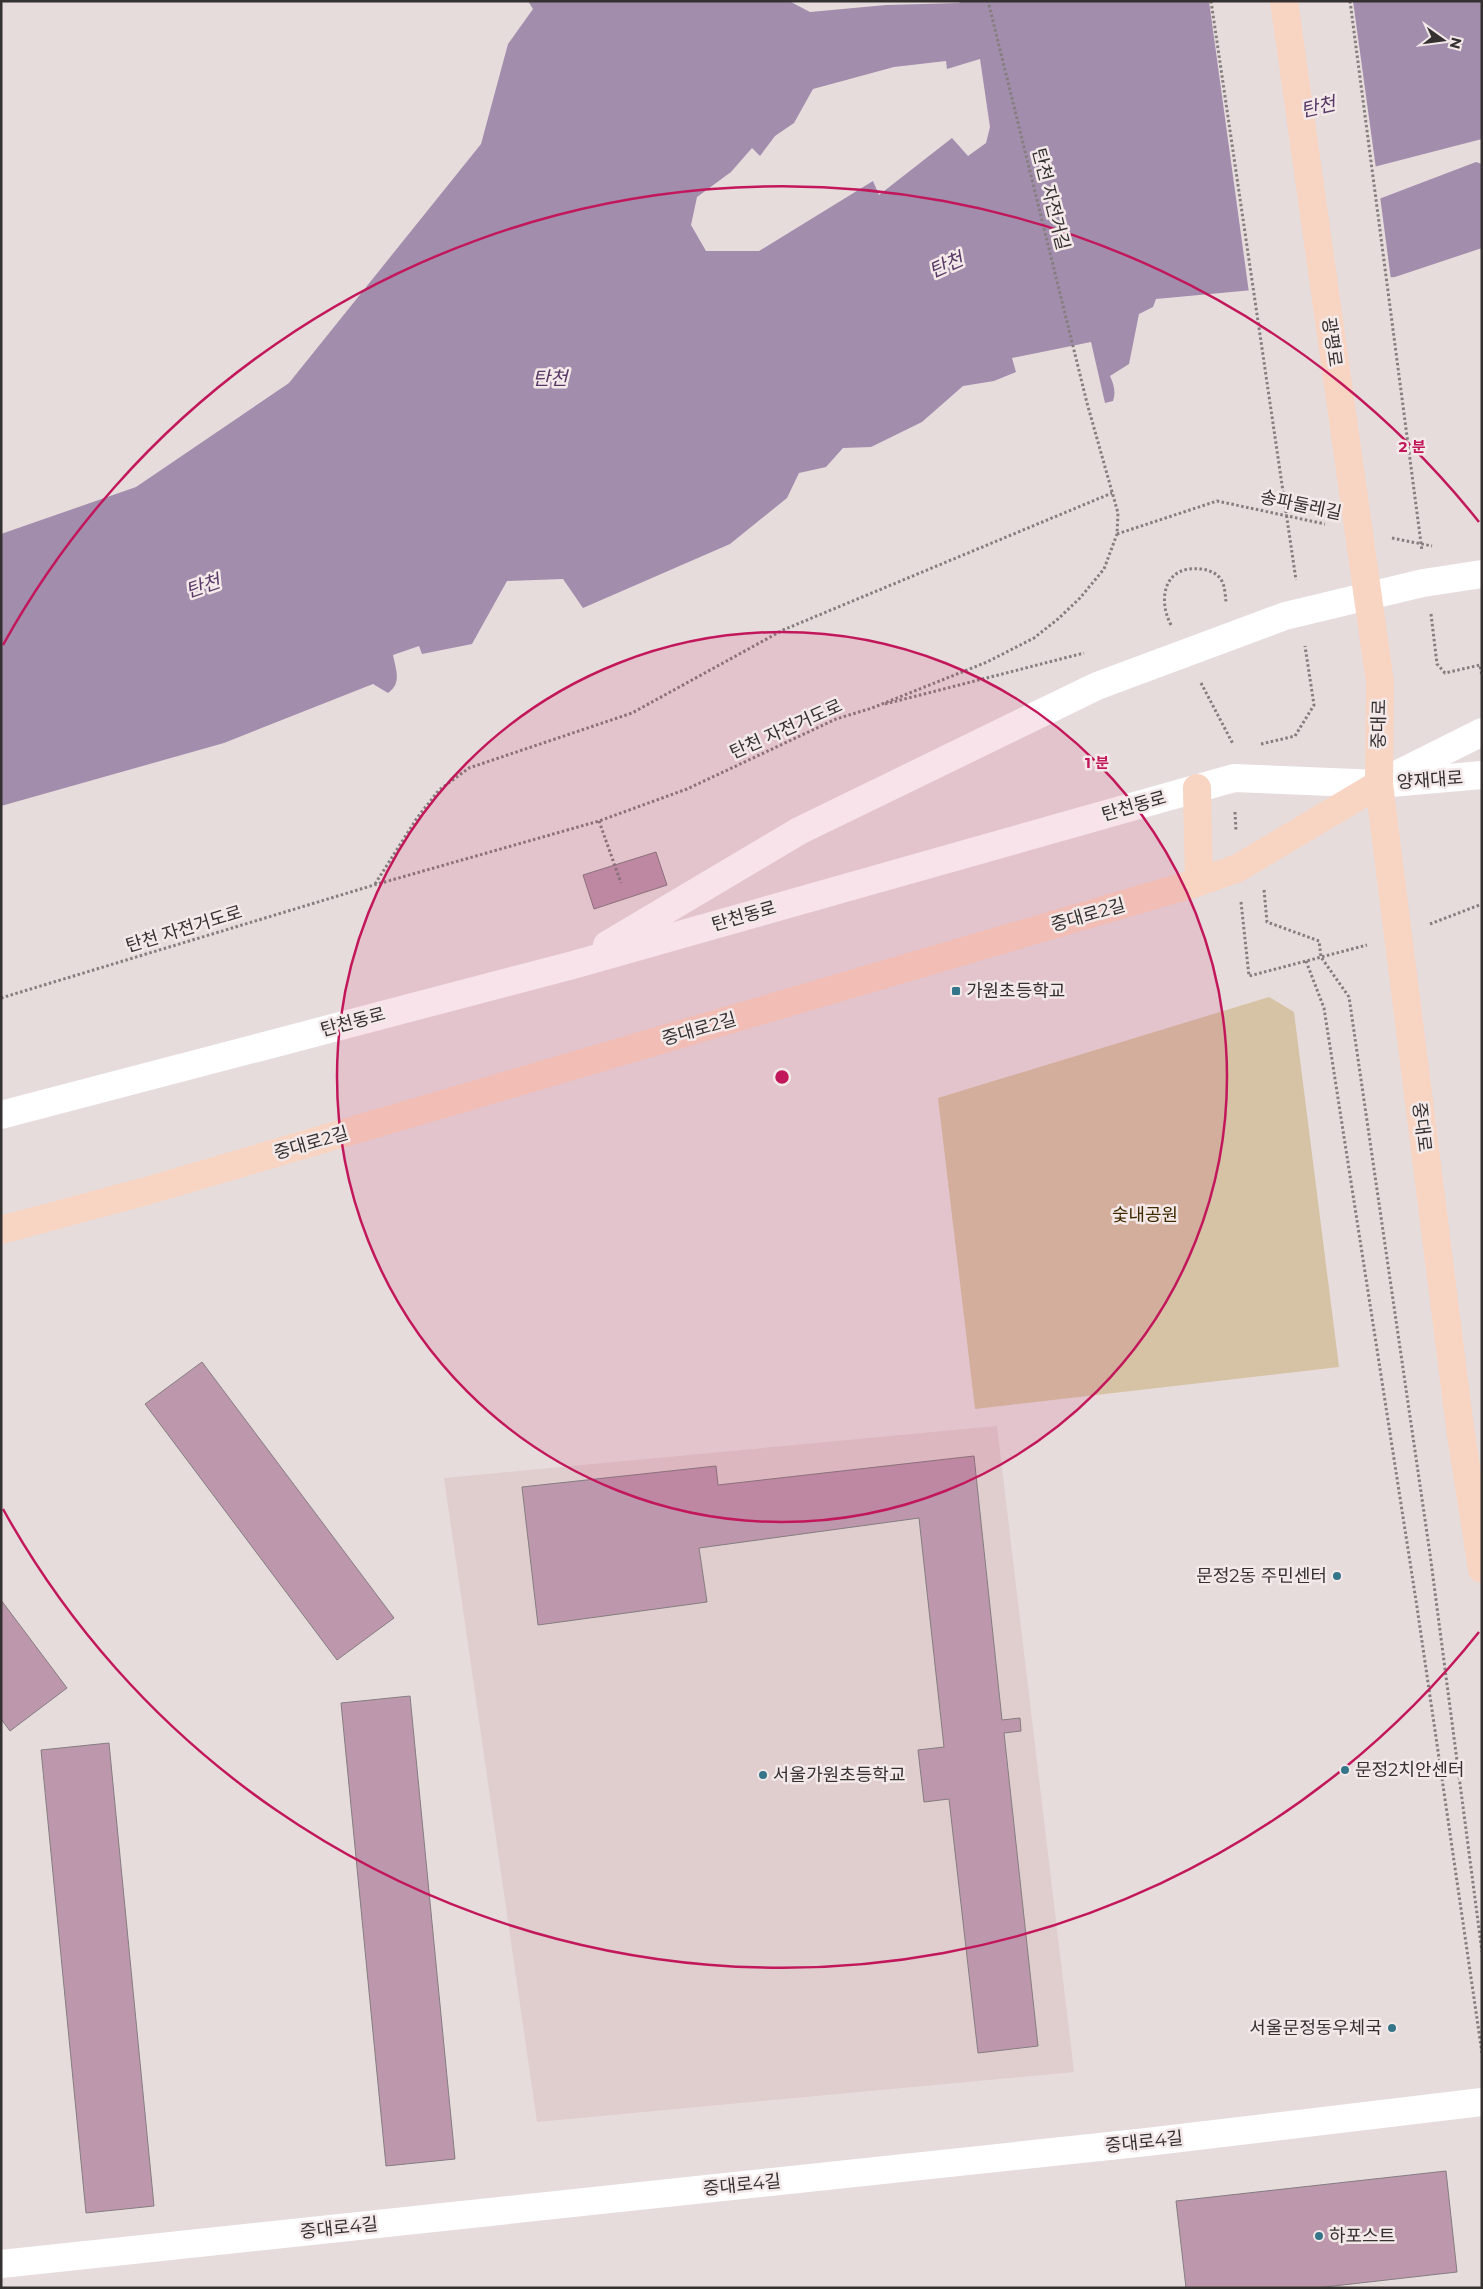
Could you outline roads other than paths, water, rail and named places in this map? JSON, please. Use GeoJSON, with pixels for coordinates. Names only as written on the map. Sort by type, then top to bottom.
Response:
{"type":"FeatureCollection","features":[{"type":"Feature","properties":{"kind":"main road","name":"광평로"},"geometry":{"type":"LineString","coordinates":[[1284,1],[1380,683]]}},
{"type":"Feature","properties":{"kind":"main road","name":"중대로"},"geometry":{"type":"LineString","coordinates":[[1380,683],[1379,784],[1460,1428],[1482,1569]]}},
{"type":"Feature","properties":{"kind":"main road","name":"중대로2길"},"geometry":{"type":"LineString","coordinates":[[1,1230],[160,1187],[1199,882],[1238,868],[1379,784]]}},
{"type":"Feature","properties":{"kind":"main road"},"geometry":{"type":"LineString","coordinates":[[1197,788],[1199,882]]}},
{"type":"Feature","properties":{"kind":"street"},"geometry":{"type":"LineString","coordinates":[[573,965],[798,831],[1097,686],[1285,616],[1423,583],[1482,574]]}},
{"type":"Feature","properties":{"kind":"street","name":"탄천동로"},"geometry":{"type":"LineString","coordinates":[[1,1115],[573,965],[1234,778],[1379,784],[1482,732]]}},
{"type":"Feature","properties":{"kind":"street","name":"양재대로"},"geometry":{"type":"LineString","coordinates":[[1379,784],[1482,775]]}},
{"type":"Feature","properties":{"kind":"street","name":"중대로4길"},"geometry":{"type":"LineString","coordinates":[[1,2264],[1146,2142],[1482,2102]]}},
{"type":"Feature","properties":{"kind":"water","name":"탄천"},"geometry":{"type":"Polygon","coordinates":[[[528,1],[789,1],[810,12],[886,5],[959,3],[961,1],[1482,1],[1482,139],[1366,169],[1371,202],[1476,162],[1482,164],[1482,248],[1395,277],[1156,299],[1153,307],[1139,314],[1129,364],[1110,376],[1114,388],[1113,401],[1105,403],[1091,342],[1012,358],[1016,372],[994,381],[963,386],[922,422],[871,447],[843,448],[826,467],[799,473],[787,498],[730,544],[583,608],[563,579],[507,581],[472,644],[422,654],[419,646],[393,655],[397,681],[388,693],[373,684],[224,743],[1,806],[1,534],[136,487],[289,383],[481,144],[508,44],[533,9],[528,1]],[[980,59],[947,69],[946,61],[894,67],[813,89],[794,123],[775,136],[760,156],[752,148],[731,172],[697,197],[691,225],[706,251],[759,251],[873,181],[879,195],[952,138],[968,156],[986,143],[990,127],[980,59]]]}},
{"type":"Feature","properties":{"kind":"place","name":"가원초등학교"},"geometry":{"type":"Point","coordinates":[956,991]}},
{"type":"Feature","properties":{"kind":"place","name":"문정2동 주민센터"},"geometry":{"type":"Point","coordinates":[1337,1576]}},
{"type":"Feature","properties":{"kind":"place","name":"문정2치안센터"},"geometry":{"type":"Point","coordinates":[1345,1770]}},
{"type":"Feature","properties":{"kind":"place","name":"서울가원초등학교"},"geometry":{"type":"Point","coordinates":[763,1775]}},
{"type":"Feature","properties":{"kind":"place","name":"서울문정동우체국"},"geometry":{"type":"Point","coordinates":[1392,2028]}},
{"type":"Feature","properties":{"kind":"place","name":"하포스트"},"geometry":{"type":"Point","coordinates":[1319,2236]}},
{"type":"Feature","properties":{"kind":"park label","name":"숯내공원"},"geometry":{"type":"Point","coordinates":[1145,1215]}}]}
